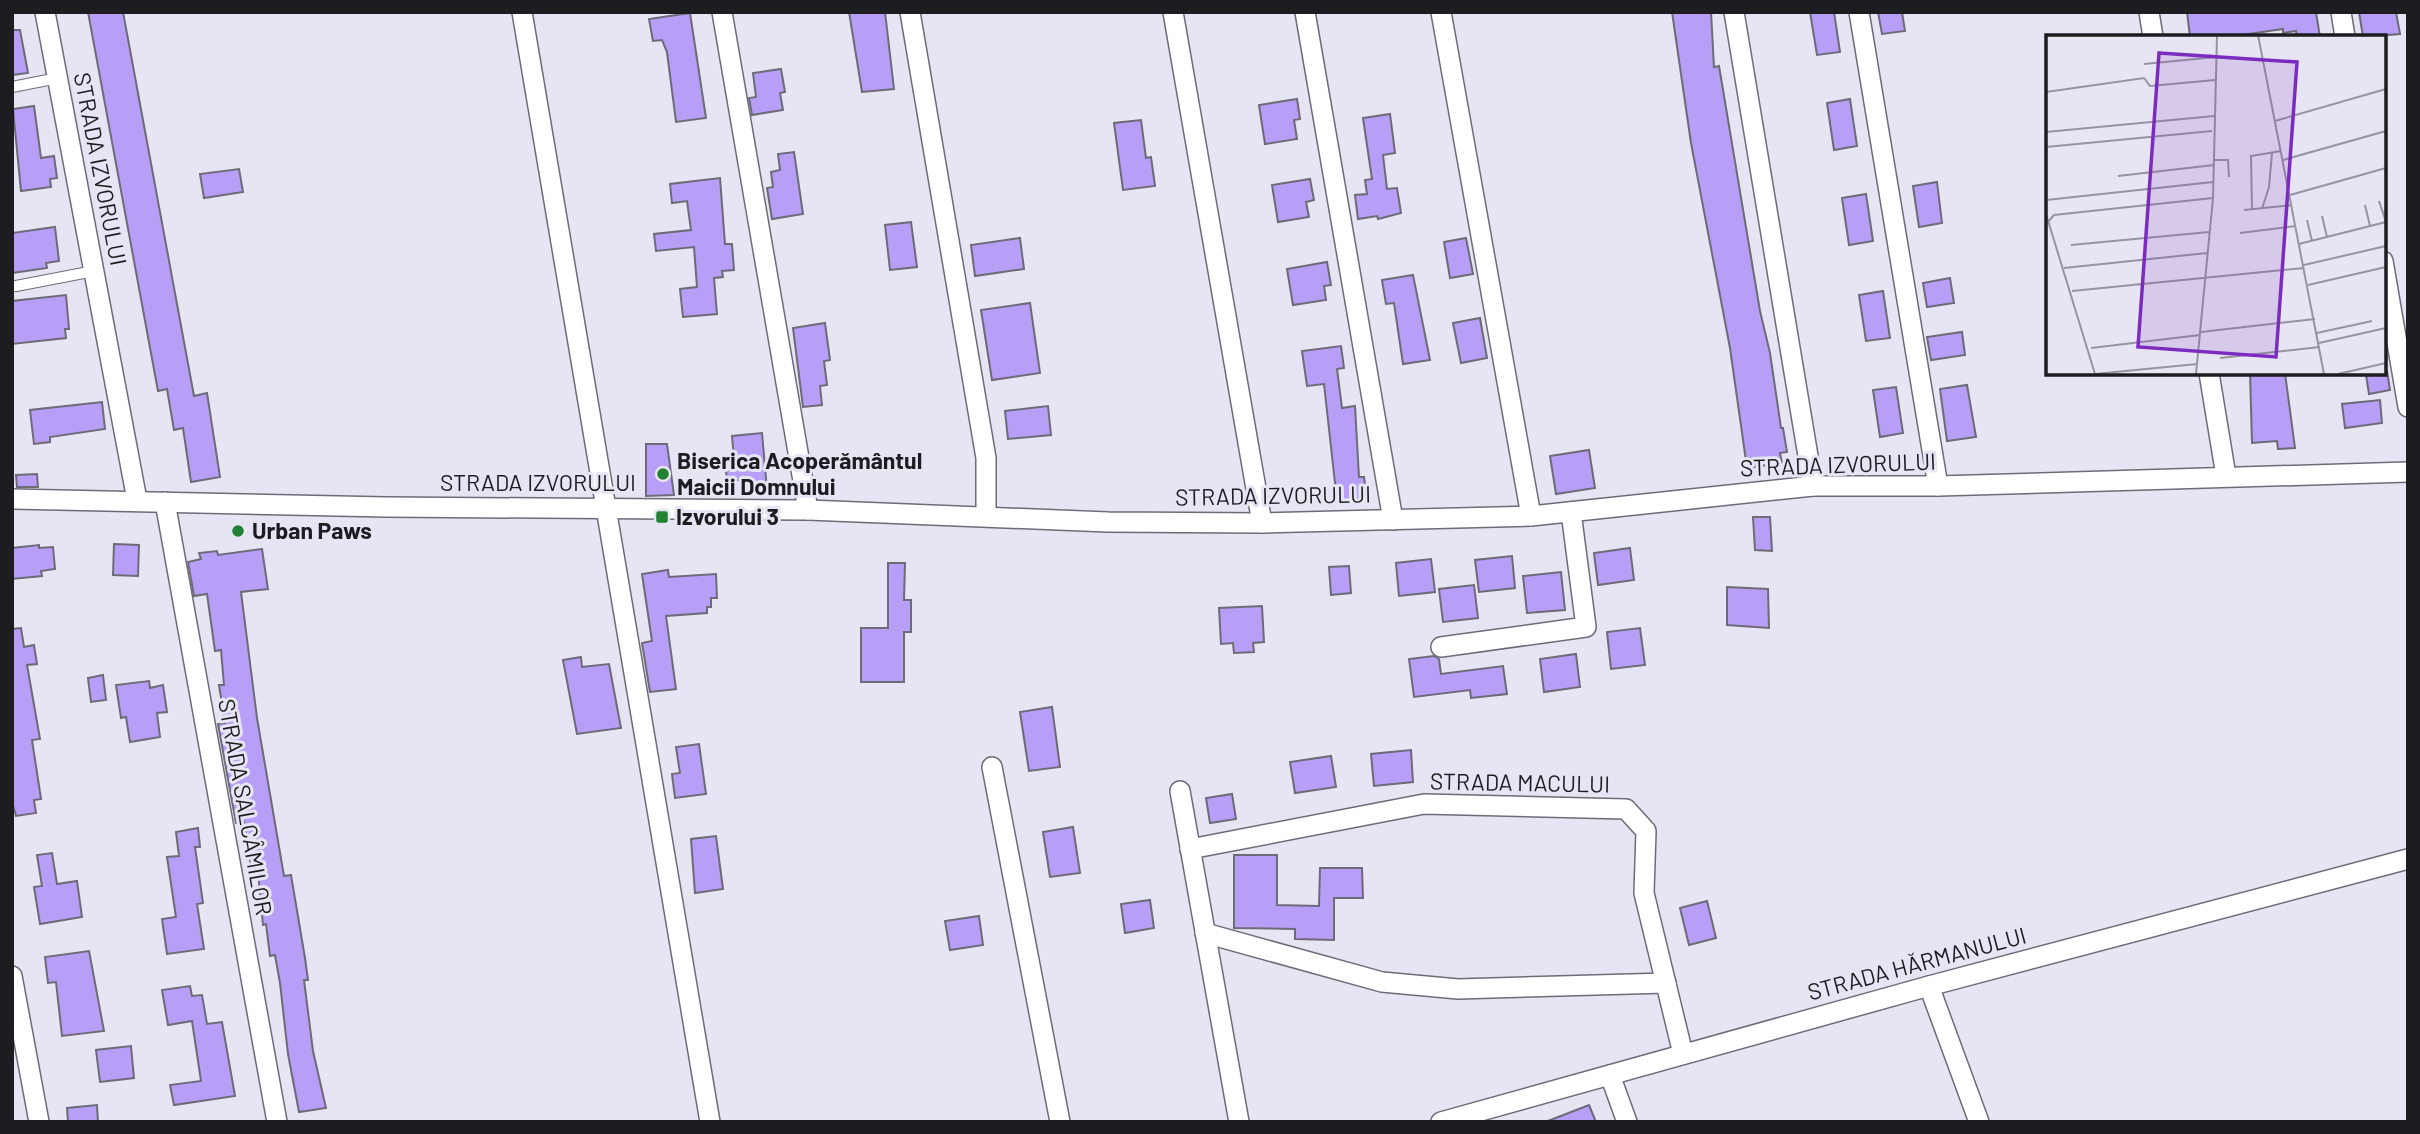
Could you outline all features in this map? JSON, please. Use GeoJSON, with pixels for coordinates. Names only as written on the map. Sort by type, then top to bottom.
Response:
{"type":"FeatureCollection","features":[{"type":"Feature","properties":{"kind":"street","name":"STRADA IZVORULUI"},"geometry":{"type":"LineString","coordinates":[[45,12],[137,500]]}},
{"type":"Feature","properties":{"kind":"street"},"geometry":{"type":"LineString","coordinates":[[522,12],[710,1122]]}},
{"type":"Feature","properties":{"kind":"street"},"geometry":{"type":"LineString","coordinates":[[722,12],[808,510]]}},
{"type":"Feature","properties":{"kind":"street"},"geometry":{"type":"LineString","coordinates":[[910,12],[986,458],[986,515]]}},
{"type":"Feature","properties":{"kind":"street"},"geometry":{"type":"LineString","coordinates":[[1173,12],[1262,523]]}},
{"type":"Feature","properties":{"kind":"street"},"geometry":{"type":"LineString","coordinates":[[1305,12],[1393,520]]}},
{"type":"Feature","properties":{"kind":"street"},"geometry":{"type":"LineString","coordinates":[[1441,12],[1531,516]]}},
{"type":"Feature","properties":{"kind":"street"},"geometry":{"type":"LineString","coordinates":[[1734,12],[1813,486]]}},
{"type":"Feature","properties":{"kind":"street"},"geometry":{"type":"LineString","coordinates":[[1859,12],[1938,486]]}},
{"type":"Feature","properties":{"kind":"street"},"geometry":{"type":"LineString","coordinates":[[2149,12],[2153,35]]}},
{"type":"Feature","properties":{"kind":"street"},"geometry":{"type":"LineString","coordinates":[[2340,12],[2345,35]]}},
{"type":"Feature","properties":{"kind":"street"},"geometry":{"type":"LineString","coordinates":[[2385,273],[2408,407]]}},
{"type":"Feature","properties":{"kind":"street"},"geometry":{"type":"LineString","coordinates":[[2209,374],[2226,476]]}},
{"type":"Feature","properties":{"kind":"street","name":"STRADA IZVORULUI"},"geometry":{"type":"LineString","coordinates":[[12,499],[386,507],[808,510],[986,515],[1108,522],[1262,523],[1531,516],[1813,486],[1938,486],[2408,471]]}},
{"type":"Feature","properties":{"kind":"street","name":"STRADA SALCÂMILOR"},"geometry":{"type":"LineString","coordinates":[[164,502],[277,1122]]}},
{"type":"Feature","properties":{"kind":"street"},"geometry":{"type":"LineString","coordinates":[[1441,647],[1586,627],[1571,512]]}},
{"type":"Feature","properties":{"kind":"street"},"geometry":{"type":"LineString","coordinates":[[992,768],[1060,1122]]}},
{"type":"Feature","properties":{"kind":"street"},"geometry":{"type":"LineString","coordinates":[[1180,791],[1239,1122]]}},
{"type":"Feature","properties":{"kind":"street","name":"STRADA MACULUI"},"geometry":{"type":"LineString","coordinates":[[1190,849],[1424,804],[1626,809],[1646,831],[1644,893],[1683,1054]]}},
{"type":"Feature","properties":{"kind":"street","name":"STRADA HĂRMANULUI"},"geometry":{"type":"LineString","coordinates":[[1441,1122],[1930,986],[2408,859]]}},
{"type":"Feature","properties":{"kind":"street"},"geometry":{"type":"LineString","coordinates":[[1205,933],[1395,983],[1458,989],[1666,983]]}},
{"type":"Feature","properties":{"kind":"street"},"geometry":{"type":"LineString","coordinates":[[12,976],[39,1122]]}},
{"type":"Feature","properties":{"kind":"street"},"geometry":{"type":"LineString","coordinates":[[1930,986],[1979,1122]]}},
{"type":"Feature","properties":{"kind":"street"},"geometry":{"type":"LineString","coordinates":[[1610,1075],[1627,1122]]}},
{"type":"Feature","properties":{"kind":"lane"},"geometry":{"type":"LineString","coordinates":[[12,87],[58,79]]}},
{"type":"Feature","properties":{"kind":"lane"},"geometry":{"type":"LineString","coordinates":[[16,286],[94,271]]}},
{"type":"Feature","properties":{"kind":"building"},"geometry":{"type":"Polygon","coordinates":[[[88,12],[123,12],[194,396],[207,393],[220,477],[191,482],[183,428],[174,430],[167,389],[158,391],[88,12]]]}},
{"type":"Feature","properties":{"kind":"building"},"geometry":{"type":"Polygon","coordinates":[[[849,12],[885,12],[894,89],[862,92],[849,12]]]}},
{"type":"Feature","properties":{"kind":"building"},"geometry":{"type":"Polygon","coordinates":[[[1672,12],[1711,12],[1714,67],[1719,66],[1760,311],[1787,452],[1780,453],[1782,463],[1747,468],[1730,348],[1691,143],[1672,12]]]}},
{"type":"Feature","properties":{"kind":"building"},"geometry":{"type":"Polygon","coordinates":[[[1810,12],[1834,12],[1840,52],[1817,55],[1810,12]]]}},
{"type":"Feature","properties":{"kind":"building"},"geometry":{"type":"Polygon","coordinates":[[[1878,12],[1902,12],[1905,31],[1882,34],[1878,12]]]}},
{"type":"Feature","properties":{"kind":"building"},"geometry":{"type":"Polygon","coordinates":[[[2187,12],[2316,12],[2320,35],[2297,35],[2296,31],[2283,33],[2283,29],[2242,35],[2190,35],[2187,12]]]}},
{"type":"Feature","properties":{"kind":"building"},"geometry":{"type":"Polygon","coordinates":[[[2359,12],[2396,12],[2400,34],[2363,35],[2359,12]]]}},
{"type":"Feature","properties":{"kind":"building"},"geometry":{"type":"Polygon","coordinates":[[[690,13],[706,118],[676,122],[667,52],[662,40],[653,41],[649,19],[690,13]]]}},
{"type":"Feature","properties":{"kind":"building"},"geometry":{"type":"Polygon","coordinates":[[[12,30],[20,30],[28,73],[12,75],[12,30]]]}},
{"type":"Feature","properties":{"kind":"building"},"geometry":{"type":"Polygon","coordinates":[[[781,69],[785,92],[780,93],[783,110],[752,115],[749,98],[756,97],[753,73],[781,69]]]}},
{"type":"Feature","properties":{"kind":"building"},"geometry":{"type":"Polygon","coordinates":[[[1297,99],[1300,119],[1294,120],[1297,139],[1265,144],[1259,105],[1297,99]]]}},
{"type":"Feature","properties":{"kind":"building"},"geometry":{"type":"Polygon","coordinates":[[[1850,99],[1857,146],[1834,150],[1827,103],[1850,99]]]}},
{"type":"Feature","properties":{"kind":"building"},"geometry":{"type":"Polygon","coordinates":[[[34,106],[41,158],[54,156],[57,178],[50,179],[51,187],[21,191],[13,109],[34,106]]]}},
{"type":"Feature","properties":{"kind":"building"},"geometry":{"type":"Polygon","coordinates":[[[1390,114],[1395,153],[1383,155],[1387,189],[1397,188],[1401,213],[1378,219],[1377,216],[1358,219],[1355,195],[1367,194],[1365,180],[1372,179],[1363,118],[1390,114]]]}},
{"type":"Feature","properties":{"kind":"building"},"geometry":{"type":"Polygon","coordinates":[[[1141,120],[1146,158],[1151,157],[1155,186],[1123,190],[1114,123],[1141,120]]]}},
{"type":"Feature","properties":{"kind":"building"},"geometry":{"type":"Polygon","coordinates":[[[794,152],[803,214],[772,219],[767,188],[773,187],[771,172],[780,170],[778,154],[794,152]]]}},
{"type":"Feature","properties":{"kind":"building"},"geometry":{"type":"Polygon","coordinates":[[[239,169],[243,192],[204,198],[200,174],[239,169]]]}},
{"type":"Feature","properties":{"kind":"building"},"geometry":{"type":"Polygon","coordinates":[[[720,178],[725,244],[732,244],[734,270],[722,271],[723,277],[714,278],[717,314],[683,317],[680,289],[697,287],[694,247],[656,251],[654,234],[691,230],[687,201],[672,203],[670,184],[720,178]]]}},
{"type":"Feature","properties":{"kind":"building"},"geometry":{"type":"Polygon","coordinates":[[[1310,179],[1314,200],[1306,202],[1309,217],[1278,222],[1272,185],[1310,179]]]}},
{"type":"Feature","properties":{"kind":"building"},"geometry":{"type":"Polygon","coordinates":[[[1937,182],[1942,223],[1919,227],[1913,186],[1937,182]]]}},
{"type":"Feature","properties":{"kind":"building"},"geometry":{"type":"Polygon","coordinates":[[[1866,194],[1873,241],[1849,245],[1842,198],[1866,194]]]}},
{"type":"Feature","properties":{"kind":"building"},"geometry":{"type":"Polygon","coordinates":[[[911,222],[917,267],[890,270],[885,225],[911,222]]]}},
{"type":"Feature","properties":{"kind":"building"},"geometry":{"type":"Polygon","coordinates":[[[55,227],[59,261],[46,263],[47,268],[12,273],[12,233],[55,227]]]}},
{"type":"Feature","properties":{"kind":"building"},"geometry":{"type":"Polygon","coordinates":[[[1020,238],[1024,269],[975,276],[971,245],[1020,238]]]}},
{"type":"Feature","properties":{"kind":"building"},"geometry":{"type":"Polygon","coordinates":[[[1466,238],[1473,274],[1450,278],[1444,242],[1466,238]]]}},
{"type":"Feature","properties":{"kind":"building"},"geometry":{"type":"Polygon","coordinates":[[[1327,262],[1331,285],[1324,286],[1326,300],[1293,305],[1287,269],[1327,262]]]}},
{"type":"Feature","properties":{"kind":"building"},"geometry":{"type":"Polygon","coordinates":[[[1413,275],[1430,360],[1403,364],[1394,303],[1386,304],[1382,280],[1413,275]]]}},
{"type":"Feature","properties":{"kind":"building"},"geometry":{"type":"Polygon","coordinates":[[[1950,278],[1954,303],[1927,307],[1923,283],[1950,278]]]}},
{"type":"Feature","properties":{"kind":"building"},"geometry":{"type":"Polygon","coordinates":[[[1883,291],[1890,338],[1866,341],[1859,295],[1883,291]]]}},
{"type":"Feature","properties":{"kind":"building"},"geometry":{"type":"Polygon","coordinates":[[[66,295],[69,329],[65,329],[66,338],[12,344],[12,301],[66,295]]]}},
{"type":"Feature","properties":{"kind":"building"},"geometry":{"type":"Polygon","coordinates":[[[1030,303],[1040,373],[992,380],[981,310],[1030,303]]]}},
{"type":"Feature","properties":{"kind":"building"},"geometry":{"type":"Polygon","coordinates":[[[1480,318],[1487,358],[1461,363],[1453,323],[1480,318]]]}},
{"type":"Feature","properties":{"kind":"building"},"geometry":{"type":"Polygon","coordinates":[[[825,323],[830,360],[824,361],[827,385],[820,386],[822,405],[803,407],[793,328],[825,323]]]}},
{"type":"Feature","properties":{"kind":"building"},"geometry":{"type":"Polygon","coordinates":[[[1962,332],[1965,355],[1931,360],[1927,337],[1962,332]]]}},
{"type":"Feature","properties":{"kind":"building"},"geometry":{"type":"Polygon","coordinates":[[[1341,346],[1344,368],[1337,369],[1342,408],[1355,406],[1359,477],[1364,477],[1367,498],[1337,501],[1324,384],[1307,386],[1302,351],[1341,346]]]}},
{"type":"Feature","properties":{"kind":"building"},"geometry":{"type":"Polygon","coordinates":[[[2385,371],[2390,390],[2369,394],[2366,375],[2385,374],[2385,371]]]}},
{"type":"Feature","properties":{"kind":"building"},"geometry":{"type":"Polygon","coordinates":[[[2250,374],[2285,374],[2295,448],[2278,449],[2277,441],[2252,443],[2250,374]]]}},
{"type":"Feature","properties":{"kind":"building"},"geometry":{"type":"Polygon","coordinates":[[[1967,385],[1976,437],[1947,441],[1940,389],[1967,385]]]}},
{"type":"Feature","properties":{"kind":"building"},"geometry":{"type":"Polygon","coordinates":[[[1896,387],[1903,433],[1880,437],[1873,390],[1896,387]]]}},
{"type":"Feature","properties":{"kind":"building"},"geometry":{"type":"Polygon","coordinates":[[[2380,400],[2382,423],[2345,428],[2342,404],[2380,400]]]}},
{"type":"Feature","properties":{"kind":"building"},"geometry":{"type":"Polygon","coordinates":[[[102,402],[105,429],[50,437],[50,442],[34,444],[30,410],[102,402]]]}},
{"type":"Feature","properties":{"kind":"building"},"geometry":{"type":"Polygon","coordinates":[[[1048,406],[1051,435],[1008,439],[1005,411],[1048,406]]]}},
{"type":"Feature","properties":{"kind":"building"},"geometry":{"type":"Polygon","coordinates":[[[762,433],[767,489],[741,491],[740,480],[727,481],[725,459],[734,458],[732,436],[762,433]]]}},
{"type":"Feature","properties":{"kind":"building"},"geometry":{"type":"Polygon","coordinates":[[[646,444],[667,444],[674,495],[646,496],[646,444]]]}},
{"type":"Feature","properties":{"kind":"building"},"geometry":{"type":"Polygon","coordinates":[[[1589,450],[1595,488],[1556,494],[1550,456],[1589,450]]]}},
{"type":"Feature","properties":{"kind":"building"},"geometry":{"type":"Polygon","coordinates":[[[37,474],[38,487],[17,487],[16,475],[37,474]]]}},
{"type":"Feature","properties":{"kind":"building"},"geometry":{"type":"Polygon","coordinates":[[[1753,517],[1770,517],[1772,551],[1755,550],[1753,517]]]}},
{"type":"Feature","properties":{"kind":"building"},"geometry":{"type":"Polygon","coordinates":[[[114,544],[139,545],[138,576],[113,575],[114,544]]]}},
{"type":"Feature","properties":{"kind":"building"},"geometry":{"type":"Polygon","coordinates":[[[39,545],[39,548],[53,547],[55,569],[41,571],[42,576],[12,579],[12,548],[39,545]]]}},
{"type":"Feature","properties":{"kind":"building"},"geometry":{"type":"Polygon","coordinates":[[[1630,548],[1634,580],[1598,585],[1594,553],[1630,548]]]}},
{"type":"Feature","properties":{"kind":"building"},"geometry":{"type":"Polygon","coordinates":[[[262,549],[268,589],[241,592],[257,718],[284,876],[291,875],[308,980],[304,980],[313,1051],[326,1108],[299,1112],[288,1054],[275,955],[270,956],[266,924],[263,925],[258,872],[252,873],[244,822],[236,823],[218,724],[225,723],[219,685],[224,685],[221,650],[215,651],[207,594],[194,596],[188,562],[201,559],[199,553],[217,551],[218,555],[262,549]]]}},
{"type":"Feature","properties":{"kind":"building"},"geometry":{"type":"Polygon","coordinates":[[[1512,556],[1515,588],[1479,592],[1475,560],[1512,556]]]}},
{"type":"Feature","properties":{"kind":"building"},"geometry":{"type":"Polygon","coordinates":[[[1431,559],[1435,592],[1399,596],[1396,563],[1431,559]]]}},
{"type":"Feature","properties":{"kind":"building"},"geometry":{"type":"Polygon","coordinates":[[[888,563],[905,563],[904,600],[911,600],[911,632],[904,632],[904,682],[861,682],[861,628],[888,628],[888,563]]]}},
{"type":"Feature","properties":{"kind":"building"},"geometry":{"type":"Polygon","coordinates":[[[1349,566],[1351,593],[1331,595],[1329,567],[1349,566]]]}},
{"type":"Feature","properties":{"kind":"building"},"geometry":{"type":"Polygon","coordinates":[[[668,570],[669,577],[716,574],[717,598],[711,598],[711,607],[707,607],[707,613],[666,616],[676,689],[650,692],[642,643],[652,641],[642,574],[668,570]]]}},
{"type":"Feature","properties":{"kind":"building"},"geometry":{"type":"Polygon","coordinates":[[[1561,572],[1565,610],[1527,613],[1523,576],[1561,572]]]}},
{"type":"Feature","properties":{"kind":"building"},"geometry":{"type":"Polygon","coordinates":[[[1474,585],[1478,618],[1443,622],[1439,589],[1474,585]]]}},
{"type":"Feature","properties":{"kind":"building"},"geometry":{"type":"Polygon","coordinates":[[[1727,587],[1768,589],[1769,628],[1727,625],[1727,587]]]}},
{"type":"Feature","properties":{"kind":"building"},"geometry":{"type":"Polygon","coordinates":[[[1262,606],[1264,642],[1253,643],[1254,652],[1234,653],[1233,643],[1221,644],[1219,608],[1262,606]]]}},
{"type":"Feature","properties":{"kind":"building"},"geometry":{"type":"Polygon","coordinates":[[[21,628],[24,647],[34,645],[37,664],[27,665],[40,739],[32,740],[41,799],[34,800],[36,813],[16,816],[12,802],[12,629],[21,628]]]}},
{"type":"Feature","properties":{"kind":"building"},"geometry":{"type":"Polygon","coordinates":[[[1640,628],[1645,665],[1611,669],[1607,632],[1640,628]]]}},
{"type":"Feature","properties":{"kind":"building"},"geometry":{"type":"Polygon","coordinates":[[[1576,654],[1580,687],[1544,692],[1540,659],[1576,654]]]}},
{"type":"Feature","properties":{"kind":"building"},"geometry":{"type":"Polygon","coordinates":[[[1434,656],[1439,659],[1441,674],[1503,666],[1507,694],[1471,698],[1470,690],[1414,697],[1409,659],[1434,656]]]}},
{"type":"Feature","properties":{"kind":"building"},"geometry":{"type":"Polygon","coordinates":[[[581,657],[582,667],[609,664],[621,728],[577,734],[563,660],[581,657]]]}},
{"type":"Feature","properties":{"kind":"building"},"geometry":{"type":"Polygon","coordinates":[[[103,675],[106,700],[91,702],[88,678],[103,675]]]}},
{"type":"Feature","properties":{"kind":"building"},"geometry":{"type":"Polygon","coordinates":[[[149,681],[150,688],[163,685],[167,712],[157,713],[160,737],[130,742],[126,717],[121,718],[116,685],[149,681]]]}},
{"type":"Feature","properties":{"kind":"building"},"geometry":{"type":"Polygon","coordinates":[[[1052,707],[1060,767],[1029,771],[1020,712],[1052,707]]]}},
{"type":"Feature","properties":{"kind":"building"},"geometry":{"type":"Polygon","coordinates":[[[699,744],[706,794],[675,798],[672,774],[680,773],[676,747],[699,744]]]}},
{"type":"Feature","properties":{"kind":"building"},"geometry":{"type":"Polygon","coordinates":[[[1411,750],[1413,782],[1374,786],[1371,754],[1411,750]]]}},
{"type":"Feature","properties":{"kind":"building"},"geometry":{"type":"Polygon","coordinates":[[[1331,756],[1336,787],[1295,793],[1290,762],[1331,756]]]}},
{"type":"Feature","properties":{"kind":"building"},"geometry":{"type":"Polygon","coordinates":[[[1232,794],[1236,819],[1210,823],[1206,798],[1232,794]]]}},
{"type":"Feature","properties":{"kind":"building"},"geometry":{"type":"Polygon","coordinates":[[[1073,827],[1080,873],[1050,877],[1043,832],[1073,827]]]}},
{"type":"Feature","properties":{"kind":"building"},"geometry":{"type":"Polygon","coordinates":[[[198,828],[200,847],[195,847],[203,903],[197,904],[204,949],[167,954],[162,919],[176,917],[167,857],[179,856],[176,832],[198,828]]]}},
{"type":"Feature","properties":{"kind":"building"},"geometry":{"type":"Polygon","coordinates":[[[716,836],[723,889],[695,893],[691,839],[716,836]]]}},
{"type":"Feature","properties":{"kind":"building"},"geometry":{"type":"Polygon","coordinates":[[[52,853],[57,884],[77,881],[82,917],[40,924],[34,887],[42,886],[37,855],[52,853]]]}},
{"type":"Feature","properties":{"kind":"building"},"geometry":{"type":"Polygon","coordinates":[[[1234,855],[1277,855],[1277,905],[1319,906],[1320,868],[1362,868],[1363,898],[1334,898],[1334,940],[1295,939],[1295,929],[1234,928],[1234,855]]]}},
{"type":"Feature","properties":{"kind":"building"},"geometry":{"type":"Polygon","coordinates":[[[1150,900],[1154,928],[1125,933],[1121,904],[1150,900]]]}},
{"type":"Feature","properties":{"kind":"building"},"geometry":{"type":"Polygon","coordinates":[[[1707,901],[1716,938],[1689,945],[1680,908],[1707,901]]]}},
{"type":"Feature","properties":{"kind":"building"},"geometry":{"type":"Polygon","coordinates":[[[979,916],[983,945],[950,950],[945,921],[979,916]]]}},
{"type":"Feature","properties":{"kind":"building"},"geometry":{"type":"Polygon","coordinates":[[[89,951],[104,1031],[62,1036],[56,982],[48,983],[45,957],[89,951]]]}},
{"type":"Feature","properties":{"kind":"building"},"geometry":{"type":"Polygon","coordinates":[[[190,986],[192,996],[202,995],[207,1024],[222,1022],[235,1096],[174,1105],[170,1085],[201,1081],[192,1021],[168,1025],[162,990],[190,986]]]}},
{"type":"Feature","properties":{"kind":"building"},"geometry":{"type":"Polygon","coordinates":[[[131,1046],[134,1078],[100,1082],[96,1050],[131,1046]]]}},
{"type":"Feature","properties":{"kind":"building"},"geometry":{"type":"Polygon","coordinates":[[[97,1105],[98,1122],[68,1122],[67,1108],[97,1105]]]}},
{"type":"Feature","properties":{"kind":"building"},"geometry":{"type":"Polygon","coordinates":[[[1589,1105],[1596,1122],[1548,1121],[1589,1105]]]}},
{"type":"Feature","properties":{"kind":"place","name":"Biserica Acoperământul Maicii Domnului"},"geometry":{"type":"Point","coordinates":[663,474]}},
{"type":"Feature","properties":{"kind":"place","name":"Izvorului 3"},"geometry":{"type":"Point","coordinates":[662,517]}},
{"type":"Feature","properties":{"kind":"place","name":"Urban Paws"},"geometry":{"type":"Point","coordinates":[238,531]}}]}
